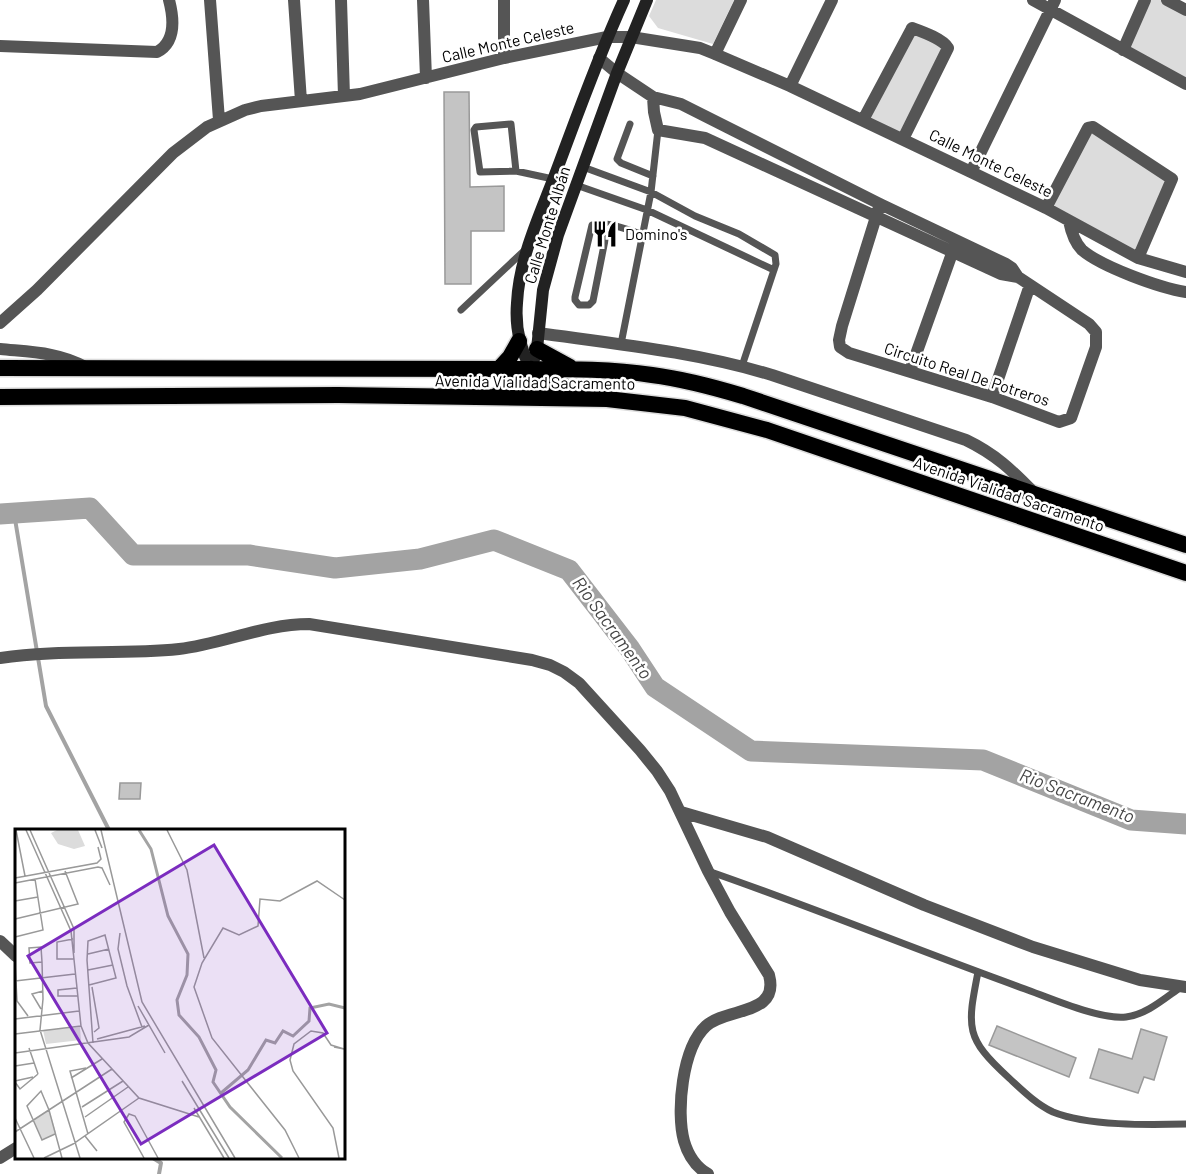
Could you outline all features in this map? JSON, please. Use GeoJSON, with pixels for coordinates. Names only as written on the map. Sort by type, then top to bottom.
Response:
{"type":"FeatureCollection","features":[{"type":"Feature","properties":{"kind":"highway"},"geometry":{"type":"LineString","coordinates":[[499,369],[510,357],[519,341]]}},
{"type":"Feature","properties":{"kind":"highway"},"geometry":{"type":"LineString","coordinates":[[537,341],[552,358],[576,369]]}},
{"type":"Feature","properties":{"kind":"highway","name":"Avenida Vialidad Sacramento"},"geometry":{"type":"LineString","coordinates":[[0,368],[576,369],[652,375],[709,386],[743,396],[1186,545]]}},
{"type":"Feature","properties":{"kind":"highway"},"geometry":{"type":"LineString","coordinates":[[491,399],[514,386],[531,369],[553,383],[607,399]]}},
{"type":"Feature","properties":{"kind":"highway","name":"Avenida Vialidad Sacramento"},"geometry":{"type":"LineString","coordinates":[[0,397],[338,395],[607,399],[685,408],[739,422],[1186,573]]}},
{"type":"Feature","properties":{"kind":"main road","name":"Calle Monte Albán"},"geometry":{"type":"LineString","coordinates":[[531,369],[519,341],[517,301],[529,246],[599,57],[624,0]]}},
{"type":"Feature","properties":{"kind":"main road","name":"Calle Monte Albán"},"geometry":{"type":"LineString","coordinates":[[531,369],[541,303],[558,236],[617,73],[647,0]]}},
{"type":"Feature","properties":{"kind":"street"},"geometry":{"type":"LineString","coordinates":[[0,46],[156,52],[171,39],[169,0]]}},
{"type":"Feature","properties":{"kind":"street"},"geometry":{"type":"LineString","coordinates":[[210,0],[219,120]]}},
{"type":"Feature","properties":{"kind":"street"},"geometry":{"type":"LineString","coordinates":[[294,0],[301,101]]}},
{"type":"Feature","properties":{"kind":"street"},"geometry":{"type":"LineString","coordinates":[[341,0],[344,96]]}},
{"type":"Feature","properties":{"kind":"street"},"geometry":{"type":"LineString","coordinates":[[423,0],[426,78]]}},
{"type":"Feature","properties":{"kind":"street"},"geometry":{"type":"LineString","coordinates":[[504,0],[504,58]]}},
{"type":"Feature","properties":{"kind":"street"},"geometry":{"type":"LineString","coordinates":[[715,54],[741,0]]}},
{"type":"Feature","properties":{"kind":"street"},"geometry":{"type":"LineString","coordinates":[[790,86],[832,0]]}},
{"type":"Feature","properties":{"kind":"street"},"geometry":{"type":"LineString","coordinates":[[1033,0],[1053,5],[1123,50],[1186,84]]}},
{"type":"Feature","properties":{"kind":"street"},"geometry":{"type":"LineString","coordinates":[[1123,50],[1145,0]]}},
{"type":"Feature","properties":{"kind":"street"},"geometry":{"type":"LineString","coordinates":[[1167,0],[1186,10]]}},
{"type":"Feature","properties":{"kind":"street"},"geometry":{"type":"LineString","coordinates":[[971,172],[1053,5]]}},
{"type":"Feature","properties":{"kind":"street"},"geometry":{"type":"LineString","coordinates":[[863,120],[911,30],[914,29],[945,43],[947,46],[903,139]]}},
{"type":"Feature","properties":{"kind":"street","name":"Calle Monte Celeste"},"geometry":{"type":"LineString","coordinates":[[0,323],[37,290],[172,153],[195,134],[219,120],[253,108],[344,96],[504,58],[607,37],[631,37],[700,48],[715,54],[903,139],[1046,208],[1138,258],[1185,272]]}},
{"type":"Feature","properties":{"kind":"street","name":"Circuito Real De Potreros"},"geometry":{"type":"LineString","coordinates":[[599,57],[617,73],[653,96],[681,104],[880,204],[1006,264],[1018,277],[1089,324],[1096,332],[1096,347],[1074,412],[1066,421],[1059,422],[992,397],[849,353],[840,347],[842,326],[880,204]]}},
{"type":"Feature","properties":{"kind":"street"},"geometry":{"type":"LineString","coordinates":[[653,96],[658,130]]}},
{"type":"Feature","properties":{"kind":"street"},"geometry":{"type":"LineString","coordinates":[[1046,208],[1088,128],[1093,127],[1172,179],[1138,258]]}},
{"type":"Feature","properties":{"kind":"street","name":"Circuito Real De Potreros"},"geometry":{"type":"LineString","coordinates":[[658,130],[705,138],[1005,276],[1018,277]]}},
{"type":"Feature","properties":{"kind":"street"},"geometry":{"type":"LineString","coordinates":[[1069,220],[1071,233],[1082,249],[1123,272],[1184,291],[1185,272]]}},
{"type":"Feature","properties":{"kind":"street"},"geometry":{"type":"LineString","coordinates":[[910,371],[957,240]]}},
{"type":"Feature","properties":{"kind":"street"},"geometry":{"type":"LineString","coordinates":[[992,397],[1030,285]]}},
{"type":"Feature","properties":{"kind":"street"},"geometry":{"type":"LineString","coordinates":[[537,341],[621,344],[687,354],[742,366],[966,440],[987,450],[1007,465],[1034,494]]}},
{"type":"Feature","properties":{"kind":"street"},"geometry":{"type":"LineString","coordinates":[[0,349],[57,356],[86,368]]}},
{"type":"Feature","properties":{"kind":"street"},"geometry":{"type":"LineString","coordinates":[[0,658],[47,653],[182,648],[276,626],[294,624],[329,627],[532,660],[564,672],[579,683],[651,764],[670,790],[708,871],[769,975],[772,986],[769,996],[761,1004],[718,1018],[707,1025],[696,1037],[690,1049],[685,1066],[680,1116],[684,1141],[693,1162],[708,1174]]}},
{"type":"Feature","properties":{"kind":"street"},"geometry":{"type":"LineString","coordinates":[[681,812],[767,837],[924,905],[1024,944],[1131,977],[1184,987]]}},
{"type":"Feature","properties":{"kind":"street"},"geometry":{"type":"LineString","coordinates":[[0,941],[15,955]]}},
{"type":"Feature","properties":{"kind":"street"},"geometry":{"type":"LineString","coordinates":[[0,1158],[15,1149]]}},
{"type":"Feature","properties":{"kind":"lane"},"geometry":{"type":"LineString","coordinates":[[516,171],[511,124],[477,126],[474,130],[480,172],[516,171],[553,179]]}},
{"type":"Feature","properties":{"kind":"lane"},"geometry":{"type":"LineString","coordinates":[[630,124],[617,159],[652,176]]}},
{"type":"Feature","properties":{"kind":"lane"},"geometry":{"type":"LineString","coordinates":[[621,344],[651,192],[658,130]]}},
{"type":"Feature","properties":{"kind":"lane"},"geometry":{"type":"LineString","coordinates":[[583,167],[651,192],[695,216],[739,234],[772,252],[776,257],[774,270],[742,366]]}},
{"type":"Feature","properties":{"kind":"lane"},"geometry":{"type":"LineString","coordinates":[[576,185],[647,210],[774,270]]}},
{"type":"Feature","properties":{"kind":"lane"},"geometry":{"type":"LineString","coordinates":[[691,231],[695,216]]}},
{"type":"Feature","properties":{"kind":"lane"},"geometry":{"type":"LineString","coordinates":[[608,225],[593,301],[589,305],[579,304],[575,297],[591,227],[594,223],[608,225],[641,234]]}},
{"type":"Feature","properties":{"kind":"lane"},"geometry":{"type":"LineString","coordinates":[[461,310],[529,246]]}},
{"type":"Feature","properties":{"kind":"lane"},"geometry":{"type":"LineString","coordinates":[[708,871],[822,911],[978,972],[1110,1016],[1124,1018],[1134,1015],[1184,987]]}},
{"type":"Feature","properties":{"kind":"lane"},"geometry":{"type":"LineString","coordinates":[[978,972],[971,1014],[974,1036],[983,1052],[1034,1099],[1051,1111],[1080,1119],[1143,1125],[1186,1124]]}},
{"type":"Feature","properties":{"kind":"shaded area"},"geometry":{"type":"Polygon","coordinates":[[[656,0],[734,0],[713,44],[658,28],[649,16],[656,0]]]}},
{"type":"Feature","properties":{"kind":"shaded area"},"geometry":{"type":"Polygon","coordinates":[[[1147,0],[1165,0],[1186,11],[1186,83],[1127,52],[1147,0]]]}},
{"type":"Feature","properties":{"kind":"shaded area"},"geometry":{"type":"Polygon","coordinates":[[[915,29],[947,47],[904,137],[867,119],[915,29]]]}},
{"type":"Feature","properties":{"kind":"shaded area"},"geometry":{"type":"Polygon","coordinates":[[[1089,126],[1176,174],[1137,259],[1048,210],[1089,126]]]}},
{"type":"Feature","properties":{"kind":"building"},"geometry":{"type":"Polygon","coordinates":[[[444,92],[469,92],[470,187],[504,186],[504,231],[471,231],[471,284],[445,284],[444,92]]]}},
{"type":"Feature","properties":{"kind":"building"},"geometry":{"type":"Polygon","coordinates":[[[120,783],[141,783],[140,799],[119,799],[120,783]]]}},
{"type":"Feature","properties":{"kind":"building"},"geometry":{"type":"Polygon","coordinates":[[[997,1026],[1076,1058],[1069,1077],[989,1045],[997,1026]]]}},
{"type":"Feature","properties":{"kind":"building"},"geometry":{"type":"Polygon","coordinates":[[[1141,1029],[1167,1037],[1154,1080],[1144,1077],[1138,1093],[1090,1078],[1099,1049],[1132,1059],[1141,1029]]]}},
{"type":"Feature","properties":{"kind":"waterway","name":"Rio Sacramento"},"geometry":{"type":"LineString","coordinates":[[0,514],[90,508],[133,555],[249,555],[335,568],[420,559],[494,540],[569,570],[630,649],[655,687],[751,751],[983,760],[1131,820],[1186,824]]}},
{"type":"Feature","properties":{"kind":"waterway"},"geometry":{"type":"LineString","coordinates":[[14,513],[46,706],[108,829]]}},
{"type":"Feature","properties":{"kind":"waterway"},"geometry":{"type":"LineString","coordinates":[[155,1159],[161,1163],[159,1174]]}},
{"type":"Feature","properties":{"kind":"place","name":"Domino's"},"geometry":{"type":"Point","coordinates":[605,234]}}]}
